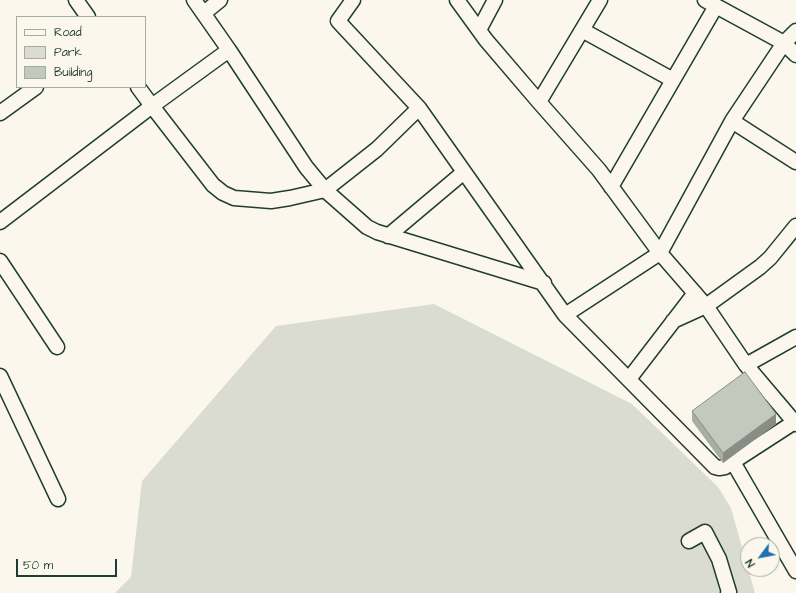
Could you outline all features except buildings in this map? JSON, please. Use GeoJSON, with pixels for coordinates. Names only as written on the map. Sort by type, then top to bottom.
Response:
{"type":"FeatureCollection","features":[{"type":"Feature","properties":{"kind":"street"},"geometry":{"type":"LineString","coordinates":[[76,0],[87,16]]}},
{"type":"Feature","properties":{"kind":"street"},"geometry":{"type":"LineString","coordinates":[[194,0],[229,50],[306,167],[325,190],[367,227],[388,236],[544,283]]}},
{"type":"Feature","properties":{"kind":"street"},"geometry":{"type":"LineString","coordinates":[[204,13],[220,0]]}},
{"type":"Feature","properties":{"kind":"street"},"geometry":{"type":"LineString","coordinates":[[353,0],[338,21],[419,108],[544,283],[565,315],[715,467],[725,467],[796,422],[746,365],[706,306],[660,253],[599,170],[539,102],[479,30],[457,0]]}},
{"type":"Feature","properties":{"kind":"street"},"geometry":{"type":"LineString","coordinates":[[479,30],[495,0]]}},
{"type":"Feature","properties":{"kind":"street"},"geometry":{"type":"LineString","coordinates":[[539,102],[600,0]]}},
{"type":"Feature","properties":{"kind":"street"},"geometry":{"type":"LineString","coordinates":[[611,187],[673,80],[710,3],[784,43],[796,55]]}},
{"type":"Feature","properties":{"kind":"street"},"geometry":{"type":"LineString","coordinates":[[582,30],[673,80]]}},
{"type":"Feature","properties":{"kind":"street"},"geometry":{"type":"LineString","coordinates":[[565,315],[660,253],[732,121],[784,43],[796,31]]}},
{"type":"Feature","properties":{"kind":"street"},"geometry":{"type":"LineString","coordinates":[[0,222],[152,106],[229,50]]}},
{"type":"Feature","properties":{"kind":"street"},"geometry":{"type":"LineString","coordinates":[[0,113],[35,88]]}},
{"type":"Feature","properties":{"kind":"street"},"geometry":{"type":"LineString","coordinates":[[139,88],[213,185],[223,193],[234,198],[272,201],[325,190],[377,149],[419,108]]}},
{"type":"Feature","properties":{"kind":"street"},"geometry":{"type":"LineString","coordinates":[[732,121],[796,162]]}},
{"type":"Feature","properties":{"kind":"street"},"geometry":{"type":"LineString","coordinates":[[388,236],[464,172]]}},
{"type":"Feature","properties":{"kind":"street"},"geometry":{"type":"LineString","coordinates":[[673,321],[706,306],[765,262],[796,226]]}},
{"type":"Feature","properties":{"kind":"street"},"geometry":{"type":"LineString","coordinates":[[0,261],[57,348]]}},
{"type":"Feature","properties":{"kind":"street"},"geometry":{"type":"LineString","coordinates":[[629,379],[695,293]]}},
{"type":"Feature","properties":{"kind":"street"},"geometry":{"type":"LineString","coordinates":[[746,365],[796,337]]}},
{"type":"Feature","properties":{"kind":"street"},"geometry":{"type":"LineString","coordinates":[[0,376],[58,500]]}},
{"type":"Feature","properties":{"kind":"street"},"geometry":{"type":"LineString","coordinates":[[733,462],[796,571]]}},
{"type":"Feature","properties":{"kind":"street"},"geometry":{"type":"LineString","coordinates":[[689,541],[705,532],[718,559],[729,592],[728,593]]}},
{"type":"Feature","properties":{"kind":"green space"},"geometry":{"type":"Polygon","coordinates":[[[434,304],[632,404],[718,487],[731,508],[740,540],[740,577],[750,577],[755,593],[115,593],[131,577],[142,481],[276,326],[434,304]]]}}]}
